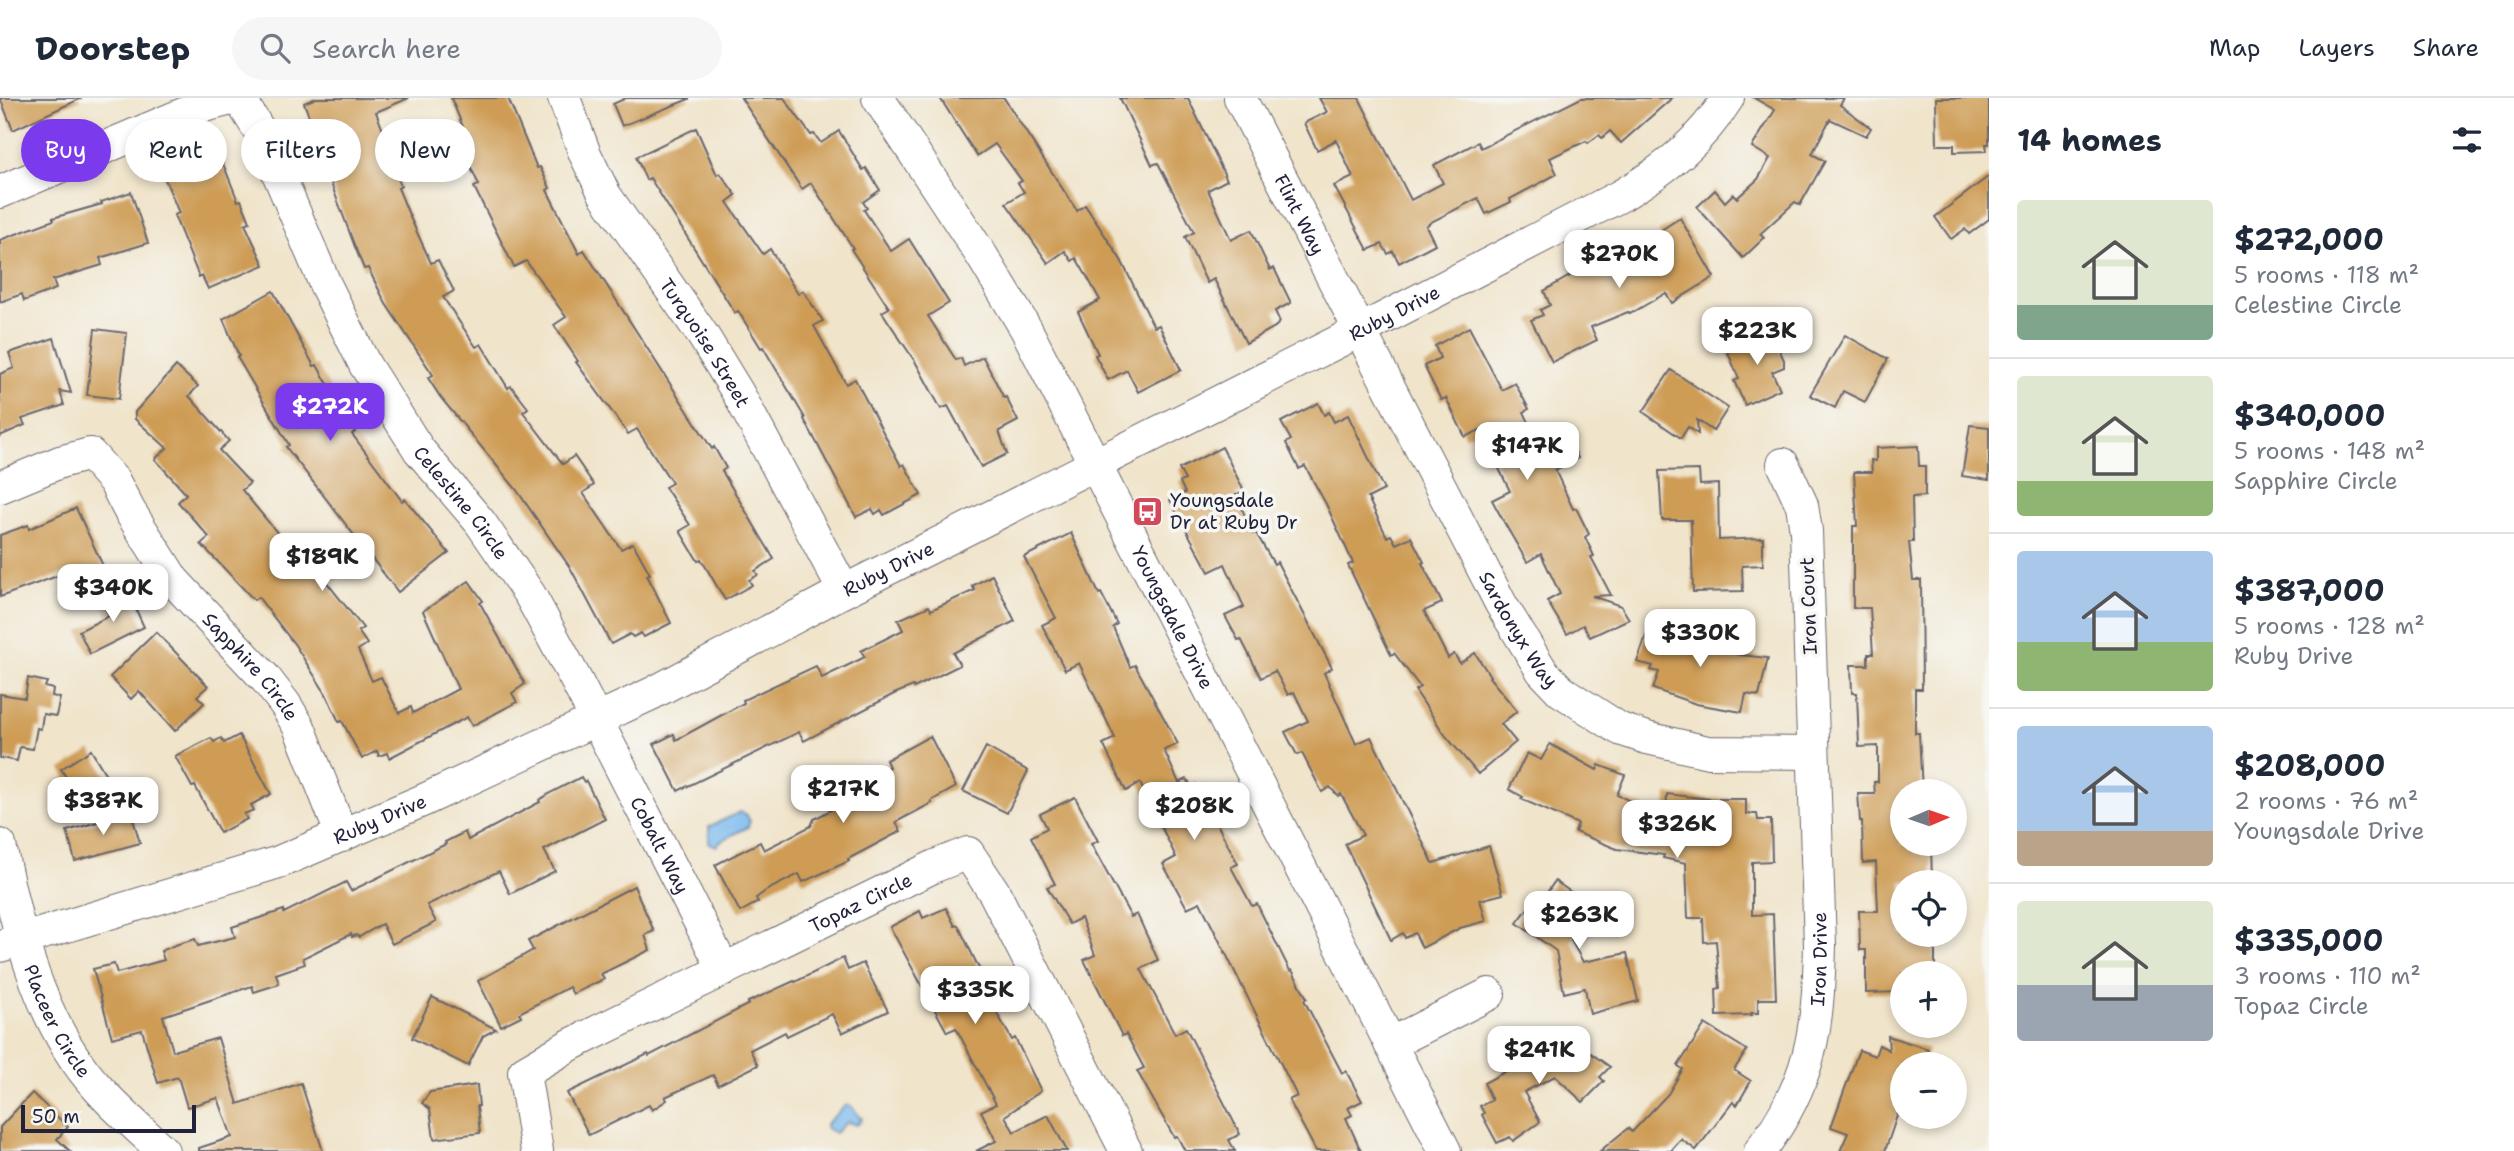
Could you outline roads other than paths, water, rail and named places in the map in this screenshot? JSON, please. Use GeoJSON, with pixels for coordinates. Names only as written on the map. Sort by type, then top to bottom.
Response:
{"type":"FeatureCollection","features":[{"type":"Feature","properties":{"kind":"street","name":"Celestine Circle"},"geometry":{"type":"LineString","coordinates":[[0,192],[200,107],[237,98],[261,133],[325,284],[365,365],[419,450],[480,522],[530,595],[595,719]]}},
{"type":"Feature","properties":{"kind":"street","name":"Turquoise Street"},"geometry":{"type":"LineString","coordinates":[[564,98],[585,154],[605,195],[702,334],[738,393],[844,591]]}},
{"type":"Feature","properties":{"kind":"street","name":"Youngsdale Drive"},"geometry":{"type":"LineString","coordinates":[[878,98],[1005,292],[1446,1151]]}},
{"type":"Feature","properties":{"kind":"street","name":"Flint Way"},"geometry":{"type":"LineString","coordinates":[[1240,98],[1359,331]]}},
{"type":"Feature","properties":{"kind":"street","name":"Ruby Drive"},"geometry":{"type":"LineString","coordinates":[[11,943],[279,862],[424,800],[653,693],[844,591],[1359,331],[1659,173],[1703,132],[1728,98]]}},
{"type":"Feature","properties":{"kind":"street","name":"Sardonyx Way"},"geometry":{"type":"LineString","coordinates":[[1359,331],[1501,604],[1542,671],[1562,691],[1620,729],[1647,738],[1708,752],[1812,753]]}},
{"type":"Feature","properties":{"kind":"street","name":"Sapphire Circle"},"geometry":{"type":"LineString","coordinates":[[0,487],[60,462],[90,454],[114,481],[174,581],[265,678],[285,704],[299,727],[342,836]]}},
{"type":"Feature","properties":{"kind":"street","name":"Iron Court"},"geometry":{"type":"LineString","coordinates":[[1783,464],[1802,505],[1805,531],[1812,753]]}},
{"type":"Feature","properties":{"kind":"street","name":"Cobalt Way"},"geometry":{"type":"LineString","coordinates":[[595,719],[724,970]]}},
{"type":"Feature","properties":{"kind":"street","name":"Iron Drive"},"geometry":{"type":"LineString","coordinates":[[1760,1151],[1791,1105],[1804,1075],[1815,1035],[1819,1004],[1820,945],[1812,753]]}},
{"type":"Feature","properties":{"kind":"street","name":"Placeer Circle"},"geometry":{"type":"LineString","coordinates":[[0,845],[11,903],[11,943],[35,979],[60,1035],[95,1086],[163,1151]]}},
{"type":"Feature","properties":{"kind":"street","name":"Topaz Circle"},"geometry":{"type":"LineString","coordinates":[[537,1151],[524,1072],[570,1045],[936,866],[968,853],[994,892],[1126,1151]]}},
{"type":"Feature","properties":{"kind":"street"},"geometry":{"type":"LineString","coordinates":[[1390,1044],[1489,994]]}},
{"type":"Feature","properties":{"kind":"water"},"geometry":{"type":"Polygon","coordinates":[[[740,812],[746,814],[750,821],[748,827],[719,842],[717,846],[709,843],[709,827],[740,812]]]}},
{"type":"Feature","properties":{"kind":"water"},"geometry":{"type":"Polygon","coordinates":[[[846,1105],[850,1105],[862,1119],[857,1125],[847,1122],[835,1133],[826,1128],[826,1124],[846,1105]]]}},
{"type":"Feature","properties":{"kind":"place","name":"Youngsdale Dr at Ruby Dr"},"geometry":{"type":"Point","coordinates":[1147,511]}}]}
